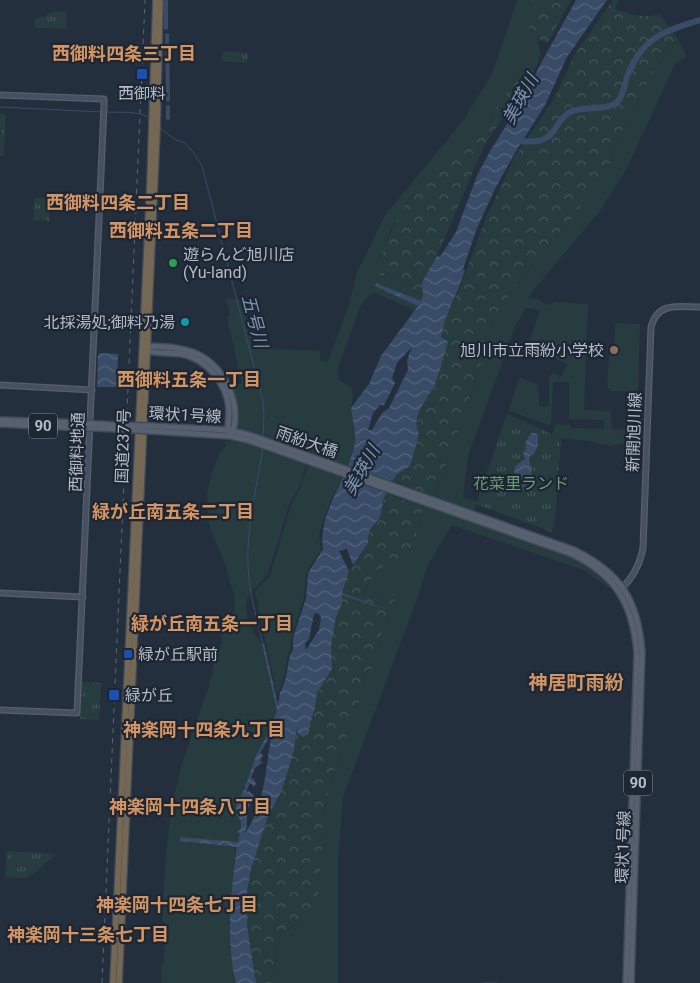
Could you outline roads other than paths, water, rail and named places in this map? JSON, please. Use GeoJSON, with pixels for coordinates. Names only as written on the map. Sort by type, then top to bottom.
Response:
{"type":"FeatureCollection","features":[{"type":"Feature","properties":{"kind":"highway","name":"国道237号"},"geometry":{"type":"LineString","coordinates":[[119,983],[119,929],[155,116],[158,0]]}},
{"type":"Feature","properties":{"kind":"highway","name":"国道237号"},"geometry":{"type":"LineString","coordinates":[[113,983],[119,929]]}},
{"type":"Feature","properties":{"kind":"main road"},"geometry":{"type":"LineString","coordinates":[[145,348],[185,350],[198,354],[210,362],[228,385],[234,403],[230,432]]}},
{"type":"Feature","properties":{"kind":"main road","name":"環状1号線"},"geometry":{"type":"LineString","coordinates":[[1,422],[230,432],[248,437]]}},
{"type":"Feature","properties":{"kind":"main road","name":"雨紛大橋"},"geometry":{"type":"LineString","coordinates":[[248,437],[442,505]]}},
{"type":"Feature","properties":{"kind":"main road","name":"環状1号線"},"geometry":{"type":"LineString","coordinates":[[442,505],[572,554],[596,568],[620,589],[633,621],[637,653],[628,982]]}},
{"type":"Feature","properties":{"kind":"street","name":"西御料地通"},"geometry":{"type":"LineString","coordinates":[[0,95],[104,99],[77,713],[0,710]]}},
{"type":"Feature","properties":{"kind":"street","name":"新開旭川線"},"geometry":{"type":"LineString","coordinates":[[620,589],[637,568],[643,548],[651,326],[654,316],[661,310],[672,307],[700,307]]}},
{"type":"Feature","properties":{"kind":"street"},"geometry":{"type":"LineString","coordinates":[[0,385],[92,390]]}},
{"type":"Feature","properties":{"kind":"street"},"geometry":{"type":"LineString","coordinates":[[0,593],[83,597]]}},
{"type":"Feature","properties":{"kind":"water","name":"美瑛川"},"geometry":{"type":"Polygon","coordinates":[[[576,0],[607,0],[567,57],[545,105],[496,187],[477,228],[463,269],[465,270],[462,279],[443,328],[441,337],[448,342],[435,384],[418,414],[417,427],[419,434],[410,466],[396,475],[384,498],[380,517],[369,531],[368,543],[353,565],[347,549],[339,551],[349,571],[342,593],[389,610],[342,595],[342,603],[336,617],[331,647],[332,669],[317,693],[309,734],[303,737],[298,733],[297,727],[294,750],[282,790],[268,816],[251,869],[247,892],[247,926],[256,983],[236,983],[230,939],[230,912],[237,847],[180,841],[180,837],[238,842],[240,833],[237,832],[241,829],[241,821],[236,814],[237,796],[240,797],[245,788],[244,783],[246,784],[257,753],[277,711],[262,644],[264,643],[278,705],[290,655],[293,650],[293,638],[306,598],[308,573],[323,549],[325,522],[354,447],[355,433],[351,408],[369,384],[381,356],[418,306],[375,286],[376,283],[421,301],[423,295],[422,282],[437,256],[440,257],[456,232],[477,176],[490,151],[523,99],[576,0]],[[412,347],[397,363],[392,378],[395,383],[384,405],[380,405],[373,413],[368,430],[372,430],[382,413],[389,408],[408,370],[407,360],[412,347]],[[318,613],[314,614],[309,639],[305,643],[306,650],[319,630],[321,617],[318,613]],[[269,738],[260,753],[263,755],[260,761],[263,762],[255,768],[251,778],[254,779],[256,784],[254,787],[250,783],[246,792],[249,791],[254,796],[247,811],[244,808],[241,817],[247,814],[247,827],[244,834],[251,823],[260,800],[271,738],[269,738]]]}},
{"type":"Feature","properties":{"kind":"water"},"geometry":{"type":"Polygon","coordinates":[[[100,353],[118,354],[117,387],[97,387],[98,355],[100,353]]]}},
{"type":"Feature","properties":{"kind":"water"},"geometry":{"type":"Polygon","coordinates":[[[531,433],[538,435],[538,445],[534,454],[529,457],[532,475],[524,491],[514,491],[510,480],[514,474],[515,466],[525,459],[523,453],[526,449],[525,443],[531,433]]]}},
{"type":"Feature","properties":{"kind":"waterway"},"geometry":{"type":"LineString","coordinates":[[166,0],[166,28]]}},
{"type":"Feature","properties":{"kind":"waterway"},"geometry":{"type":"LineString","coordinates":[[514,141],[539,141],[549,136],[570,112],[614,104],[622,95],[635,60],[649,43],[667,32],[700,20]]}},
{"type":"Feature","properties":{"kind":"waterway"},"geometry":{"type":"LineString","coordinates":[[167,35],[168,100]]}},
{"type":"Feature","properties":{"kind":"waterway","name":"五号川"},"geometry":{"type":"LineString","coordinates":[[0,107],[102,112]]}},
{"type":"Feature","properties":{"kind":"waterway"},"geometry":{"type":"LineString","coordinates":[[168,107],[168,118]]}},
{"type":"Feature","properties":{"kind":"waterway","name":"五号川"},"geometry":{"type":"LineString","coordinates":[[106,112],[134,113],[150,118]]}},
{"type":"Feature","properties":{"kind":"waterway","name":"五号川"},"geometry":{"type":"LineString","coordinates":[[160,128],[176,140],[185,143],[202,166],[263,401],[263,439]]}},
{"type":"Feature","properties":{"kind":"waterway","name":"五号川"},"geometry":{"type":"LineString","coordinates":[[263,448],[250,522],[248,552],[250,586],[263,644]]}},
{"type":"Feature","properties":{"kind":"waterway"},"geometry":{"type":"LineString","coordinates":[[484,983],[497,983]]}},
{"type":"Feature","properties":{"kind":"railway"},"geometry":{"type":"LineString","coordinates":[[102,983],[145,0]]}},
{"type":"Feature","properties":{"kind":"place","name":"西御料"},"geometry":{"type":"Point","coordinates":[142,74]}},
{"type":"Feature","properties":{"kind":"place","name":"遊らんど旭川店 (Yu-land)"},"geometry":{"type":"Point","coordinates":[173,263]}},
{"type":"Feature","properties":{"kind":"place","name":"北採湯処;御料乃湯"},"geometry":{"type":"Point","coordinates":[185,322]}},
{"type":"Feature","properties":{"kind":"place","name":"旭川市立雨紛小学校"},"geometry":{"type":"Point","coordinates":[614,350]}},
{"type":"Feature","properties":{"kind":"place","name":"緑が丘駅前"},"geometry":{"type":"Point","coordinates":[128,654]}},
{"type":"Feature","properties":{"kind":"place","name":"緑が丘"},"geometry":{"type":"Point","coordinates":[114,695]}},
{"type":"Feature","properties":{"kind":"district","name":"西御料四条三丁目"},"geometry":{"type":"Point","coordinates":[124,53]}},
{"type":"Feature","properties":{"kind":"district","name":"西御料四条二丁目"},"geometry":{"type":"Point","coordinates":[118,202]}},
{"type":"Feature","properties":{"kind":"district","name":"西御料五条二丁目"},"geometry":{"type":"Point","coordinates":[181,230]}},
{"type":"Feature","properties":{"kind":"district","name":"西御料五条一丁目"},"geometry":{"type":"Point","coordinates":[189,379]}},
{"type":"Feature","properties":{"kind":"district","name":"緑が丘南五条二丁目"},"geometry":{"type":"Point","coordinates":[173,511]}},
{"type":"Feature","properties":{"kind":"district","name":"緑が丘南五条一丁目"},"geometry":{"type":"Point","coordinates":[212,623]}},
{"type":"Feature","properties":{"kind":"district","name":"神居町雨紛"},"geometry":{"type":"Point","coordinates":[576,682]}},
{"type":"Feature","properties":{"kind":"district","name":"神楽岡十四条九丁目"},"geometry":{"type":"Point","coordinates":[204,729]}},
{"type":"Feature","properties":{"kind":"district","name":"神楽岡十四条八丁目"},"geometry":{"type":"Point","coordinates":[190,806]}},
{"type":"Feature","properties":{"kind":"district","name":"神楽岡十四条七丁目"},"geometry":{"type":"Point","coordinates":[177,904]}},
{"type":"Feature","properties":{"kind":"district","name":"神楽岡十三条七丁目"},"geometry":{"type":"Point","coordinates":[88,934]}},
{"type":"Feature","properties":{"kind":"park label","name":"花菜里ランド"},"geometry":{"type":"Point","coordinates":[521,483]}}]}
